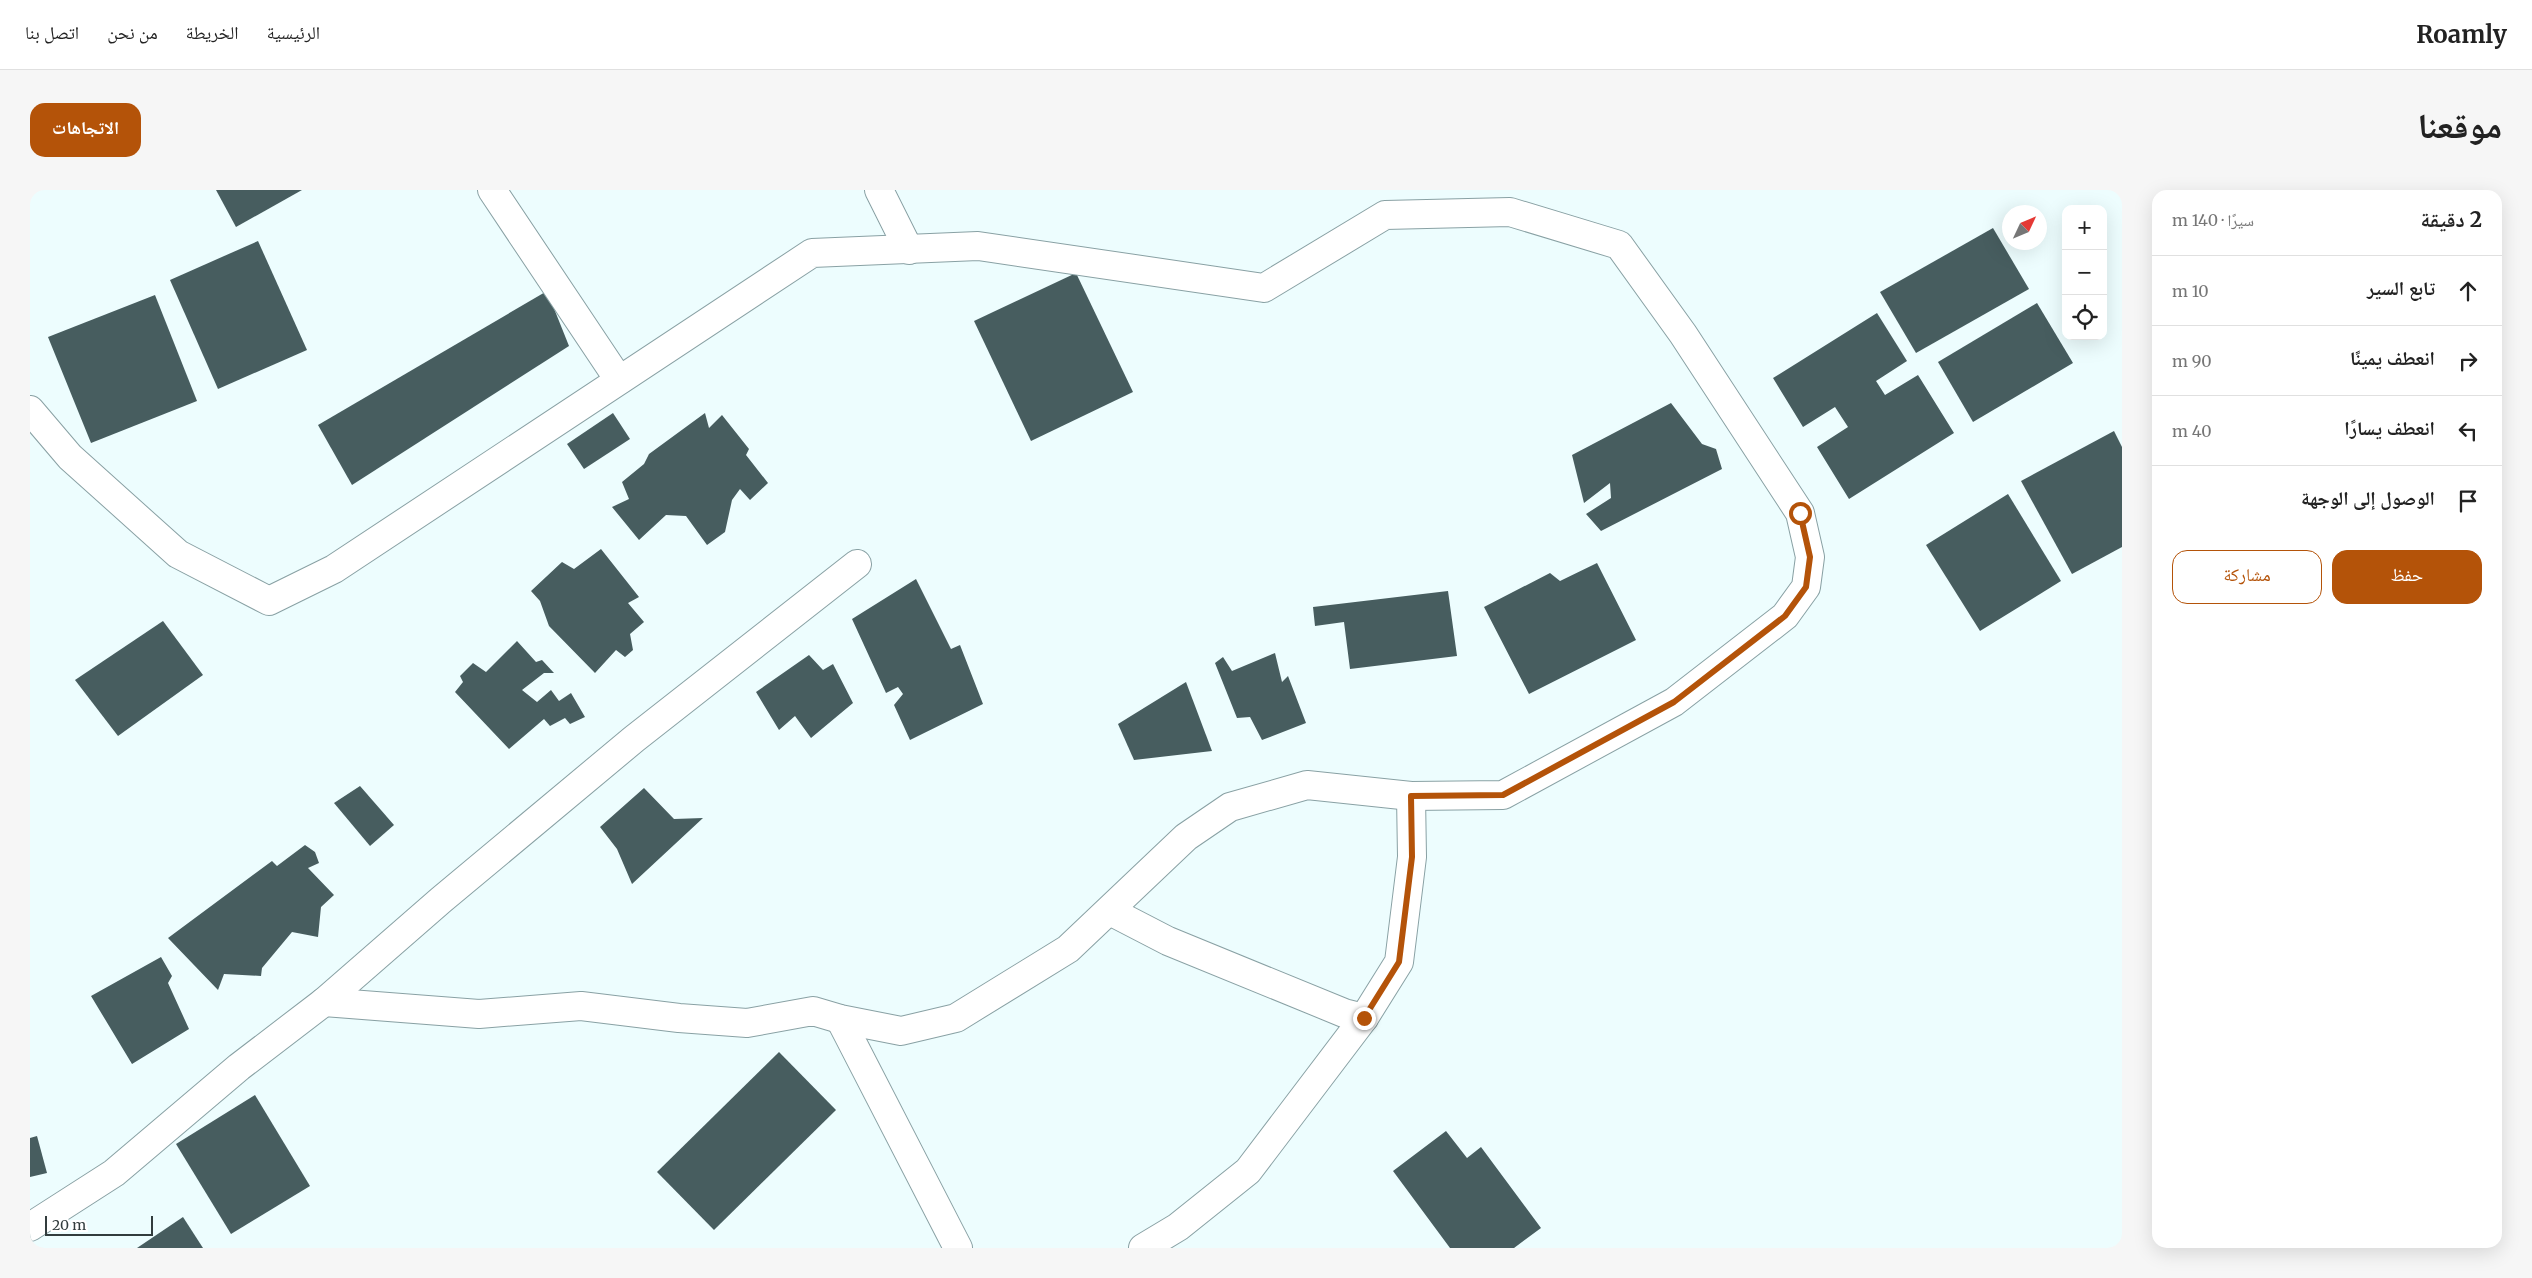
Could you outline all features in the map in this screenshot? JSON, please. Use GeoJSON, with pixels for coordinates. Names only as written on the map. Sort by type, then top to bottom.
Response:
{"type":"FeatureCollection","features":[{"type":"Feature","properties":{"kind":"street"},"geometry":{"type":"LineString","coordinates":[[492,190],[620,380]]}},
{"type":"Feature","properties":{"kind":"street"},"geometry":{"type":"LineString","coordinates":[[879,190],[909,250]]}},
{"type":"Feature","properties":{"kind":"street"},"geometry":{"type":"LineString","coordinates":[[30,410],[70,457],[178,554],[269,602],[334,569],[812,253],[978,246],[1264,288],[1385,215],[1510,212],[1619,245],[1684,334],[1800,513],[1810,557],[1806,587],[1785,616],[1674,702],[1503,795],[1411,796],[1307,785],[1230,807],[1186,837],[1068,949],[956,1018],[901,1031],[840,1019],[813,1011],[746,1023],[679,1018],[582,1006],[479,1014],[324,1002]]}},
{"type":"Feature","properties":{"kind":"street"},"geometry":{"type":"LineString","coordinates":[[30,1227],[114,1173],[239,1066],[324,1002],[441,900],[627,745],[857,564]]}},
{"type":"Feature","properties":{"kind":"street"},"geometry":{"type":"LineString","coordinates":[[1144,1248],[1178,1227],[1248,1171],[1364,1018],[1399,962],[1412,857],[1411,796]]}},
{"type":"Feature","properties":{"kind":"street"},"geometry":{"type":"LineString","coordinates":[[1110,911],[1168,941],[1344,1013],[1364,1018]]}},
{"type":"Feature","properties":{"kind":"street"},"geometry":{"type":"LineString","coordinates":[[840,1019],[958,1248]]}},
{"type":"Feature","properties":{"kind":"building"},"geometry":{"type":"Polygon","coordinates":[[[216,190],[302,190],[236,227],[216,190]]]}},
{"type":"Feature","properties":{"kind":"building"},"geometry":{"type":"Polygon","coordinates":[[[1993,228],[2002,243],[2002,250],[2006,250],[2029,289],[1916,353],[1880,292],[1993,228]]]}},
{"type":"Feature","properties":{"kind":"building"},"geometry":{"type":"Polygon","coordinates":[[[258,241],[307,350],[218,389],[170,280],[258,241]]]}},
{"type":"Feature","properties":{"kind":"building"},"geometry":{"type":"Polygon","coordinates":[[[1076,273],[1133,392],[1031,441],[974,321],[1076,273]]]}},
{"type":"Feature","properties":{"kind":"building"},"geometry":{"type":"Polygon","coordinates":[[[547,291],[569,346],[352,485],[318,425],[547,291]]]}},
{"type":"Feature","properties":{"kind":"building"},"geometry":{"type":"Polygon","coordinates":[[[155,295],[197,401],[91,443],[48,337],[155,295]]]}},
{"type":"Feature","properties":{"kind":"building"},"geometry":{"type":"Polygon","coordinates":[[[2037,303],[2073,363],[1973,422],[1938,362],[2037,303]]]}},
{"type":"Feature","properties":{"kind":"building"},"geometry":{"type":"Polygon","coordinates":[[[1877,313],[1907,361],[1876,381],[1885,395],[1918,375],[1954,433],[1849,499],[1817,447],[1848,427],[1835,407],[1803,427],[1773,378],[1877,313]]]}},
{"type":"Feature","properties":{"kind":"building"},"geometry":{"type":"Polygon","coordinates":[[[1671,403],[1702,444],[1716,449],[1722,469],[1601,531],[1586,514],[1611,498],[1610,483],[1584,503],[1572,455],[1671,403]]]}},
{"type":"Feature","properties":{"kind":"building"},"geometry":{"type":"Polygon","coordinates":[[[613,413],[630,439],[584,469],[567,444],[613,413]]]}},
{"type":"Feature","properties":{"kind":"building"},"geometry":{"type":"Polygon","coordinates":[[[705,413],[709,428],[722,415],[749,449],[746,455],[768,483],[750,500],[740,489],[732,500],[725,532],[707,545],[686,516],[666,515],[639,540],[612,507],[629,499],[622,482],[644,464],[649,454],[705,413]]]}},
{"type":"Feature","properties":{"kind":"building"},"geometry":{"type":"Polygon","coordinates":[[[2114,431],[2122,447],[2122,547],[2072,574],[2021,481],[2114,431]]]}},
{"type":"Feature","properties":{"kind":"building"},"geometry":{"type":"Polygon","coordinates":[[[2008,494],[2061,581],[1980,631],[1926,545],[2008,494]]]}},
{"type":"Feature","properties":{"kind":"building"},"geometry":{"type":"Polygon","coordinates":[[[601,549],[639,597],[628,603],[644,622],[630,634],[633,650],[625,657],[616,650],[595,673],[549,626],[540,601],[531,591],[562,562],[574,569],[601,549]]]}},
{"type":"Feature","properties":{"kind":"building"},"geometry":{"type":"Polygon","coordinates":[[[1597,563],[1636,640],[1529,694],[1484,607],[1550,573],[1560,581],[1597,563]]]}},
{"type":"Feature","properties":{"kind":"building"},"geometry":{"type":"Polygon","coordinates":[[[916,579],[951,649],[960,645],[983,704],[910,740],[894,705],[903,694],[898,687],[886,693],[852,619],[916,579]]]}},
{"type":"Feature","properties":{"kind":"building"},"geometry":{"type":"Polygon","coordinates":[[[1448,591],[1457,656],[1350,669],[1344,622],[1315,626],[1313,607],[1448,591]]]}},
{"type":"Feature","properties":{"kind":"building"},"geometry":{"type":"Polygon","coordinates":[[[163,621],[203,675],[118,736],[75,680],[163,621]]]}},
{"type":"Feature","properties":{"kind":"building"},"geometry":{"type":"Polygon","coordinates":[[[517,641],[536,662],[542,660],[554,673],[544,673],[522,690],[537,702],[551,690],[559,701],[571,693],[585,717],[570,724],[565,718],[550,726],[544,719],[509,749],[455,692],[463,682],[460,676],[473,663],[486,672],[517,641]]]}},
{"type":"Feature","properties":{"kind":"building"},"geometry":{"type":"Polygon","coordinates":[[[1275,653],[1282,682],[1288,676],[1306,723],[1262,740],[1250,717],[1237,718],[1215,663],[1223,657],[1232,671],[1275,653]]]}},
{"type":"Feature","properties":{"kind":"building"},"geometry":{"type":"Polygon","coordinates":[[[809,655],[823,670],[833,664],[853,703],[811,738],[795,716],[779,730],[756,692],[809,655]]]}},
{"type":"Feature","properties":{"kind":"building"},"geometry":{"type":"Polygon","coordinates":[[[1186,682],[1212,751],[1134,760],[1118,724],[1186,682]]]}},
{"type":"Feature","properties":{"kind":"building"},"geometry":{"type":"Polygon","coordinates":[[[360,786],[394,825],[370,846],[334,803],[360,786]]]}},
{"type":"Feature","properties":{"kind":"building"},"geometry":{"type":"Polygon","coordinates":[[[644,788],[674,819],[703,818],[632,884],[617,849],[600,827],[644,788]]]}},
{"type":"Feature","properties":{"kind":"building"},"geometry":{"type":"Polygon","coordinates":[[[305,845],[315,852],[319,863],[308,868],[334,895],[321,907],[318,937],[292,932],[262,968],[261,976],[224,974],[218,990],[168,938],[272,861],[277,866],[305,845]]]}},
{"type":"Feature","properties":{"kind":"building"},"geometry":{"type":"Polygon","coordinates":[[[161,957],[172,976],[168,983],[189,1029],[132,1064],[91,996],[161,957]]]}},
{"type":"Feature","properties":{"kind":"building"},"geometry":{"type":"Polygon","coordinates":[[[779,1052],[836,1110],[714,1230],[657,1172],[779,1052]]]}},
{"type":"Feature","properties":{"kind":"building"},"geometry":{"type":"Polygon","coordinates":[[[255,1095],[310,1186],[231,1234],[176,1144],[255,1095]]]}},
{"type":"Feature","properties":{"kind":"building"},"geometry":{"type":"Polygon","coordinates":[[[1446,1131],[1467,1158],[1481,1147],[1541,1228],[1514,1248],[1450,1248],[1393,1171],[1446,1131]]]}},
{"type":"Feature","properties":{"kind":"building"},"geometry":{"type":"Polygon","coordinates":[[[37,1136],[47,1173],[30,1177],[30,1138],[37,1136]]]}},
{"type":"Feature","properties":{"kind":"building"},"geometry":{"type":"Polygon","coordinates":[[[183,1217],[203,1248],[137,1248],[183,1217]]]}},
{"type":"Feature","properties":{"kind":"route"},"geometry":{"type":"LineString","coordinates":[[1364,1018],[1399,962],[1412,857],[1411,796],[1503,795],[1674,702],[1785,616],[1806,587],[1810,557],[1800,513]]}}]}
